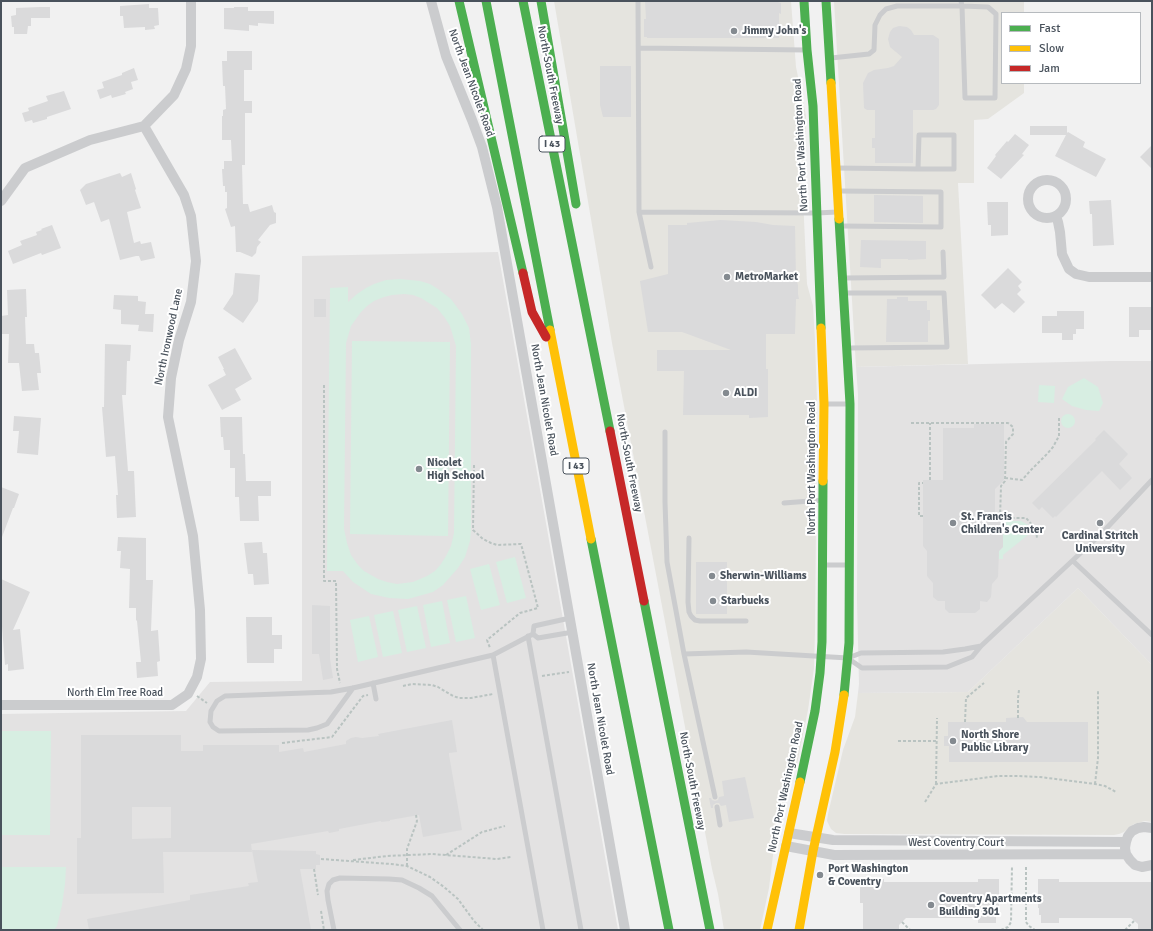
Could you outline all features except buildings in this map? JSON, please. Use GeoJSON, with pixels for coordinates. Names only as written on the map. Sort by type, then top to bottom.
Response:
{"type":"FeatureCollection","features":[{"type":"Feature","properties":{"kind":"main road"},"geometry":{"type":"LineString","coordinates":[[459,1],[532,312],[554,352]]}},
{"type":"Feature","properties":{"kind":"main road","name":"I 43"},"geometry":{"type":"LineString","coordinates":[[486,1],[669,930]]}},
{"type":"Feature","properties":{"kind":"main road","name":"North-South Freeway"},"geometry":{"type":"LineString","coordinates":[[523,1],[710,930]]}},
{"type":"Feature","properties":{"kind":"main road"},"geometry":{"type":"LineString","coordinates":[[541,1],[576,209]]}},
{"type":"Feature","properties":{"kind":"main road","name":"North Port Washington Road"},"geometry":{"type":"LineString","coordinates":[[767,930],[815,711],[822,657],[824,565],[824,404],[812,106],[804,1]]}},
{"type":"Feature","properties":{"kind":"main road"},"geometry":{"type":"LineString","coordinates":[[799,930],[813,851],[835,752],[843,706],[848,658],[850,565],[850,404],[848,348],[826,1]]}},
{"type":"Feature","properties":{"kind":"main road"},"geometry":{"type":"LineString","coordinates":[[579,233],[581,288]]}},
{"type":"Feature","properties":{"kind":"street"},"geometry":{"type":"LineString","coordinates":[[1,201],[25,168],[90,140],[144,126],[174,96],[186,69],[191,46],[191,1]]}},
{"type":"Feature","properties":{"kind":"street","name":"North Jean Nicolet Road"},"geometry":{"type":"LineString","coordinates":[[431,1],[446,56],[479,137],[494,193],[625,930]]}},
{"type":"Feature","properties":{"kind":"street","name":"North Ironwood Lane"},"geometry":{"type":"LineString","coordinates":[[144,126],[184,195],[191,216],[193,231],[196,261],[191,302],[179,340],[170,378],[168,416],[193,536],[200,610],[201,659]]}},
{"type":"Feature","properties":{"kind":"street"},"geometry":{"type":"LineString","coordinates":[[1056,216],[1060,232],[1062,254],[1069,269],[1076,274],[1089,277],[1152,277]]}},
{"type":"Feature","properties":{"kind":"street","name":"North Elm Tree Road"},"geometry":{"type":"LineString","coordinates":[[1,705],[172,705],[190,691],[197,676],[201,659]]}},
{"type":"Feature","properties":{"kind":"street"},"geometry":{"type":"LineString","coordinates":[[1152,828],[1138,828],[1132,832],[1128,836],[1125,848],[1126,854],[1135,865],[1142,867],[1152,866]]}},
{"type":"Feature","properties":{"kind":"street","name":"West Coventry Court"},"geometry":{"type":"LineString","coordinates":[[789,833],[833,840],[1126,842]]}},
{"type":"Feature","properties":{"kind":"street","name":"West Coventry Court"},"geometry":{"type":"LineString","coordinates":[[786,846],[834,855],[1126,854]]}},
{"type":"Feature","properties":{"kind":"lane"},"geometry":{"type":"LineString","coordinates":[[638,1],[639,212],[651,267]]}},
{"type":"Feature","properties":{"kind":"lane"},"geometry":{"type":"LineString","coordinates":[[830,58],[870,54],[874,50],[875,25],[880,15],[886,9],[897,6],[962,4],[988,7],[996,14],[995,98],[965,98],[962,4]]}},
{"type":"Feature","properties":{"kind":"lane"},"geometry":{"type":"LineString","coordinates":[[639,48],[807,50]]}},
{"type":"Feature","properties":{"kind":"lane"},"geometry":{"type":"LineString","coordinates":[[836,168],[918,169],[954,169],[954,135],[919,135],[918,169]]}},
{"type":"Feature","properties":{"kind":"lane"},"geometry":{"type":"LineString","coordinates":[[838,191],[941,192],[941,227],[840,226]]}},
{"type":"Feature","properties":{"kind":"lane"},"geometry":{"type":"LineString","coordinates":[[639,212],[839,212]]}},
{"type":"Feature","properties":{"kind":"lane"},"geometry":{"type":"LineString","coordinates":[[843,278],[944,277],[944,252]]}},
{"type":"Feature","properties":{"kind":"lane"},"geometry":{"type":"LineString","coordinates":[[844,292],[944,293],[947,347],[848,348]]}},
{"type":"Feature","properties":{"kind":"lane"},"geometry":{"type":"LineString","coordinates":[[824,404],[850,404]]}},
{"type":"Feature","properties":{"kind":"lane"},"geometry":{"type":"LineString","coordinates":[[665,432],[667,562],[684,654],[715,797]]}},
{"type":"Feature","properties":{"kind":"lane"},"geometry":{"type":"LineString","coordinates":[[848,658],[862,668],[947,667],[972,657],[980,646],[1102,533],[1152,480]]}},
{"type":"Feature","properties":{"kind":"lane"},"geometry":{"type":"LineString","coordinates":[[784,503],[824,500]]}},
{"type":"Feature","properties":{"kind":"lane"},"geometry":{"type":"LineString","coordinates":[[690,538],[688,602],[691,616],[695,620],[700,621],[746,621]]}},
{"type":"Feature","properties":{"kind":"lane"},"geometry":{"type":"LineString","coordinates":[[1073,561],[1152,635]]}},
{"type":"Feature","properties":{"kind":"lane"},"geometry":{"type":"LineString","coordinates":[[824,565],[850,565]]}},
{"type":"Feature","properties":{"kind":"lane"},"geometry":{"type":"LineString","coordinates":[[533,634],[534,626],[570,618]]}},
{"type":"Feature","properties":{"kind":"lane"},"geometry":{"type":"LineString","coordinates":[[533,634],[538,638],[573,632]]}},
{"type":"Feature","properties":{"kind":"lane"},"geometry":{"type":"LineString","coordinates":[[353,688],[327,724],[317,728],[308,730],[219,731],[212,727],[210,722],[213,707],[220,698],[225,696],[331,692],[353,688],[493,655],[533,634]]}},
{"type":"Feature","properties":{"kind":"lane"},"geometry":{"type":"LineString","coordinates":[[528,636],[581,930]]}},
{"type":"Feature","properties":{"kind":"lane"},"geometry":{"type":"LineString","coordinates":[[684,654],[746,652],[848,658],[861,653],[943,652],[980,646]]}},
{"type":"Feature","properties":{"kind":"lane"},"geometry":{"type":"LineString","coordinates":[[493,655],[543,930]]}},
{"type":"Feature","properties":{"kind":"lane"},"geometry":{"type":"LineString","coordinates":[[373,683],[376,698]]}},
{"type":"Feature","properties":{"kind":"lane"},"geometry":{"type":"LineString","coordinates":[[717,807],[720,824]]}},
{"type":"Feature","properties":{"kind":"lane"},"geometry":{"type":"LineString","coordinates":[[334,930],[327,891],[329,884],[333,880],[340,878],[402,880],[432,896],[460,930]]}},
{"type":"Feature","properties":{"kind":"path"},"geometry":{"type":"LineString","coordinates":[[324,385],[324,581],[336,581],[337,669],[342,690]]}},
{"type":"Feature","properties":{"kind":"path"},"geometry":{"type":"LineString","coordinates":[[1005,478],[1022,480],[1047,454],[1059,436],[1059,417]]}},
{"type":"Feature","properties":{"kind":"path"},"geometry":{"type":"LineString","coordinates":[[911,423],[1008,423],[1013,427],[1013,434],[1006,442],[1005,481],[1001,486],[1000,518],[1026,518],[1036,529],[1037,538]]}},
{"type":"Feature","properties":{"kind":"path"},"geometry":{"type":"LineString","coordinates":[[930,423],[930,480]]}},
{"type":"Feature","properties":{"kind":"path"},"geometry":{"type":"LineString","coordinates":[[474,465],[473,530],[483,539],[491,543],[521,544],[538,608],[520,613],[487,640],[493,655]]}},
{"type":"Feature","properties":{"kind":"path"},"geometry":{"type":"LineString","coordinates":[[923,483],[920,483],[919,516],[923,516]]}},
{"type":"Feature","properties":{"kind":"path"},"geometry":{"type":"LineString","coordinates":[[535,678],[573,672],[580,674]]}},
{"type":"Feature","properties":{"kind":"path"},"geometry":{"type":"LineString","coordinates":[[965,722],[966,698],[984,683]]}},
{"type":"Feature","properties":{"kind":"path"},"geometry":{"type":"LineString","coordinates":[[397,687],[412,684],[432,685],[459,698],[471,698],[500,693]]}},
{"type":"Feature","properties":{"kind":"path"},"geometry":{"type":"LineString","coordinates":[[1018,718],[1019,690]]}},
{"type":"Feature","properties":{"kind":"path"},"geometry":{"type":"LineString","coordinates":[[1095,784],[1098,758],[1098,690]]}},
{"type":"Feature","properties":{"kind":"path"},"geometry":{"type":"LineString","coordinates":[[190,691],[213,707]]}},
{"type":"Feature","properties":{"kind":"path"},"geometry":{"type":"LineString","coordinates":[[282,743],[332,737],[363,696],[375,692]]}},
{"type":"Feature","properties":{"kind":"path"},"geometry":{"type":"LineString","coordinates":[[925,802],[936,784],[937,718]]}},
{"type":"Feature","properties":{"kind":"path"},"geometry":{"type":"LineString","coordinates":[[898,741],[937,741]]}},
{"type":"Feature","properties":{"kind":"path"},"geometry":{"type":"LineString","coordinates":[[936,784],[991,777],[1018,776],[1040,777],[1095,784],[1105,786],[1116,792]]}},
{"type":"Feature","properties":{"kind":"path"},"geometry":{"type":"LineString","coordinates":[[407,866],[406,855],[408,843],[417,821],[416,815]]}},
{"type":"Feature","properties":{"kind":"path"},"geometry":{"type":"LineString","coordinates":[[446,855],[482,832],[505,826]]}},
{"type":"Feature","properties":{"kind":"path"},"geometry":{"type":"LineString","coordinates":[[347,861],[387,856],[432,854],[497,859],[511,857]]}},
{"type":"Feature","properties":{"kind":"path"},"geometry":{"type":"LineString","coordinates":[[1001,930],[1008,927],[1011,922],[1012,866]]}},
{"type":"Feature","properties":{"kind":"path"},"geometry":{"type":"LineString","coordinates":[[1026,867],[1026,922],[1029,926],[1036,930]]}},
{"type":"Feature","properties":{"kind":"path"},"geometry":{"type":"LineString","coordinates":[[1125,930],[1134,921]]}},
{"type":"Feature","properties":{"kind":"path"},"geometry":{"type":"LineString","coordinates":[[902,922],[910,930]]}},
{"type":"Feature","properties":{"kind":"shaded area"},"geometry":{"type":"Polygon","coordinates":[[[554,1],[791,1],[796,67],[806,116],[803,198],[807,284],[813,306],[815,340],[817,401],[814,668],[808,710],[797,764],[787,786],[775,839],[769,888],[760,930],[724,930],[612,343],[554,1]]]}},
{"type":"Feature","properties":{"kind":"shaded area"},"geometry":{"type":"Polygon","coordinates":[[[834,1],[1024,1],[1024,12],[1001,12],[1001,84],[1024,84],[1024,93],[988,119],[974,120],[974,183],[958,183],[968,364],[856,367],[834,1]]]}},
{"type":"Feature","properties":{"kind":"shaded area","name":"Nicolet High School"},"geometry":{"type":"Polygon","coordinates":[[[498,252],[618,930],[1,930],[1,714],[186,711],[210,682],[302,681],[302,256],[498,252]]]}},
{"type":"Feature","properties":{"kind":"shaded area","name":"St. Francis Children's Center"},"geometry":{"type":"Polygon","coordinates":[[[1152,361],[1152,665],[1078,588],[968,692],[858,693],[858,394],[856,367],[1152,361]]]}},
{"type":"Feature","properties":{"kind":"shaded area"},"geometry":{"type":"Polygon","coordinates":[[[1078,588],[1152,665],[1152,822],[1145,821],[1134,824],[1124,832],[1114,835],[844,834],[836,833],[831,829],[827,821],[828,814],[843,750],[855,717],[858,693],[968,692],[1078,588]]]}},
{"type":"Feature","properties":{"kind":"green space"},"geometry":{"type":"Polygon","coordinates":[[[400,279],[420,281],[430,284],[438,289],[451,299],[462,314],[469,328],[471,344],[470,541],[465,557],[458,568],[443,585],[433,592],[408,599],[389,598],[371,594],[353,582],[343,571],[327,571],[330,288],[348,287],[348,302],[366,288],[386,280],[400,279]],[[392,295],[374,301],[367,306],[351,326],[346,343],[344,529],[351,555],[358,565],[364,571],[378,579],[397,584],[413,582],[435,571],[441,564],[451,546],[454,533],[456,346],[450,326],[437,308],[413,295],[392,295]]]}},
{"type":"Feature","properties":{"kind":"green space"},"geometry":{"type":"Polygon","coordinates":[[[352,341],[450,342],[448,536],[350,534],[352,341]]]}},
{"type":"Feature","properties":{"kind":"green space"},"geometry":{"type":"Polygon","coordinates":[[[1084,378],[1098,387],[1103,403],[1099,411],[1086,410],[1072,406],[1062,399],[1068,387],[1084,378]]]}},
{"type":"Feature","properties":{"kind":"green space"},"geometry":{"type":"Polygon","coordinates":[[[1039,385],[1055,386],[1054,403],[1038,402],[1039,385]]]}},
{"type":"Feature","properties":{"kind":"green space"},"geometry":{"type":"Polygon","coordinates":[[[1068,414],[1073,416],[1075,421],[1073,426],[1068,428],[1063,426],[1061,421],[1063,416],[1068,414]]]}},
{"type":"Feature","properties":{"kind":"green space"},"geometry":{"type":"Polygon","coordinates":[[[1003,521],[1021,521],[1028,525],[1028,535],[1003,555],[1003,559],[999,559],[999,551],[1003,547],[1003,521]]]}},
{"type":"Feature","properties":{"kind":"green space"},"geometry":{"type":"Polygon","coordinates":[[[515,557],[526,598],[507,603],[496,562],[515,557]]]}},
{"type":"Feature","properties":{"kind":"green space"},"geometry":{"type":"Polygon","coordinates":[[[489,564],[500,605],[481,610],[470,569],[489,564]]]}},
{"type":"Feature","properties":{"kind":"green space"},"geometry":{"type":"Polygon","coordinates":[[[466,596],[475,638],[456,642],[447,600],[466,596]]]}},
{"type":"Feature","properties":{"kind":"green space"},"geometry":{"type":"Polygon","coordinates":[[[442,601],[450,643],[431,647],[423,605],[442,601]]]}},
{"type":"Feature","properties":{"kind":"green space"},"geometry":{"type":"Polygon","coordinates":[[[417,606],[426,648],[407,652],[398,610],[417,606]]]}},
{"type":"Feature","properties":{"kind":"green space"},"geometry":{"type":"Polygon","coordinates":[[[393,611],[402,653],[383,657],[374,615],[393,611]]]}},
{"type":"Feature","properties":{"kind":"green space"},"geometry":{"type":"Polygon","coordinates":[[[369,616],[378,657],[358,662],[350,620],[369,616]]]}},
{"type":"Feature","properties":{"kind":"green space"},"geometry":{"type":"Polygon","coordinates":[[[1,731],[51,731],[50,835],[1,835],[1,731]]]}},
{"type":"Feature","properties":{"kind":"green space"},"geometry":{"type":"Polygon","coordinates":[[[1,867],[66,867],[62,905],[57,926],[54,930],[1,930],[1,867]]]}},
{"type":"Feature","properties":{"kind":"traffic: fast"},"geometry":{"type":"LineString","coordinates":[[459,1],[523,273]]}},
{"type":"Feature","properties":{"kind":"traffic: fast"},"geometry":{"type":"LineString","coordinates":[[486,1],[550,330]]}},
{"type":"Feature","properties":{"kind":"traffic: fast"},"geometry":{"type":"LineString","coordinates":[[523,1],[610,431]]}},
{"type":"Feature","properties":{"kind":"traffic: fast"},"geometry":{"type":"LineString","coordinates":[[541,1],[576,204]]}},
{"type":"Feature","properties":{"kind":"traffic: fast"},"geometry":{"type":"LineString","coordinates":[[804,1],[813,106],[821,328]]}},
{"type":"Feature","properties":{"kind":"traffic: fast"},"geometry":{"type":"LineString","coordinates":[[826,1],[831,83]]}},
{"type":"Feature","properties":{"kind":"traffic: fast"},"geometry":{"type":"LineString","coordinates":[[839,219],[850,404],[849,643],[844,695]]}},
{"type":"Feature","properties":{"kind":"traffic: fast"},"geometry":{"type":"LineString","coordinates":[[800,782],[815,711],[820,673],[822,642],[823,481]]}},
{"type":"Feature","properties":{"kind":"traffic: fast"},"geometry":{"type":"LineString","coordinates":[[591,539],[669,930]]}},
{"type":"Feature","properties":{"kind":"traffic: fast"},"geometry":{"type":"LineString","coordinates":[[644,601],[710,930]]}},
{"type":"Feature","properties":{"kind":"traffic: slow"},"geometry":{"type":"LineString","coordinates":[[831,83],[839,219]]}},
{"type":"Feature","properties":{"kind":"traffic: slow"},"geometry":{"type":"LineString","coordinates":[[821,328],[824,404],[823,481]]}},
{"type":"Feature","properties":{"kind":"traffic: slow"},"geometry":{"type":"LineString","coordinates":[[550,330],[591,539]]}},
{"type":"Feature","properties":{"kind":"traffic: slow"},"geometry":{"type":"LineString","coordinates":[[799,930],[813,851],[835,752],[844,695]]}},
{"type":"Feature","properties":{"kind":"traffic: slow"},"geometry":{"type":"LineString","coordinates":[[767,930],[800,782]]}},
{"type":"Feature","properties":{"kind":"traffic: jam"},"geometry":{"type":"LineString","coordinates":[[523,273],[532,312],[546,337]]}},
{"type":"Feature","properties":{"kind":"traffic: jam"},"geometry":{"type":"LineString","coordinates":[[610,431],[644,601]]}},
{"type":"Feature","properties":{"kind":"place","name":"Jimmy John's"},"geometry":{"type":"Point","coordinates":[734,31]}},
{"type":"Feature","properties":{"kind":"place","name":"MetroMarket"},"geometry":{"type":"Point","coordinates":[727,277]}},
{"type":"Feature","properties":{"kind":"place","name":"ALDI"},"geometry":{"type":"Point","coordinates":[726,393]}},
{"type":"Feature","properties":{"kind":"place","name":"Nicolet High School"},"geometry":{"type":"Point","coordinates":[419,469]}},
{"type":"Feature","properties":{"kind":"place","name":"St. Francis Children's Center"},"geometry":{"type":"Point","coordinates":[953,523]}},
{"type":"Feature","properties":{"kind":"place","name":"Cardinal Stritch University"},"geometry":{"type":"Point","coordinates":[1100,523]}},
{"type":"Feature","properties":{"kind":"place","name":"Sherwin-Williams"},"geometry":{"type":"Point","coordinates":[712,576]}},
{"type":"Feature","properties":{"kind":"place","name":"Starbucks"},"geometry":{"type":"Point","coordinates":[713,601]}},
{"type":"Feature","properties":{"kind":"place","name":"North Shore Public Library"},"geometry":{"type":"Point","coordinates":[953,741]}},
{"type":"Feature","properties":{"kind":"place","name":"Port Washington & Coventry"},"geometry":{"type":"Point","coordinates":[820,875]}},
{"type":"Feature","properties":{"kind":"place","name":"Coventry Apartments Building 301"},"geometry":{"type":"Point","coordinates":[931,905]}}]}
